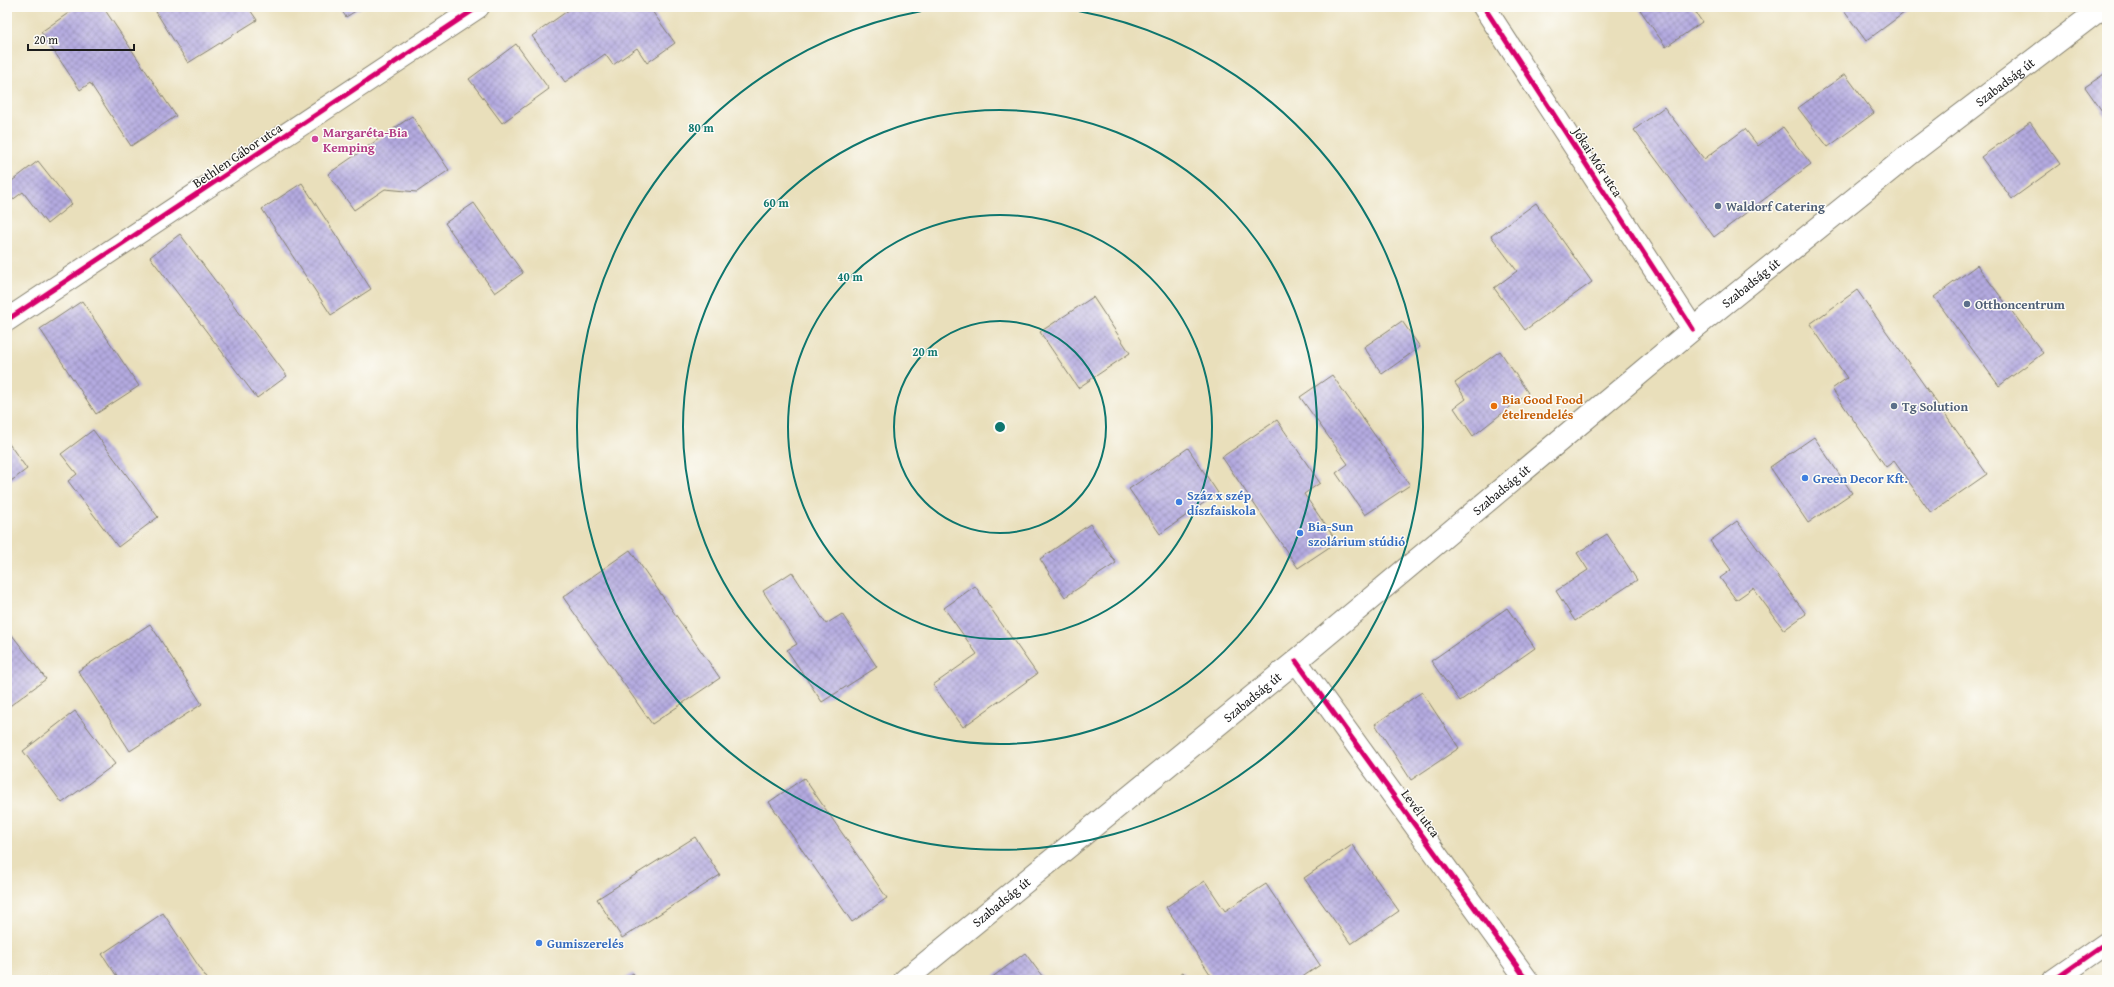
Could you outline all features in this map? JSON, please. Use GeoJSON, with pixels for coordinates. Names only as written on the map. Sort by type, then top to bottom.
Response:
{"type":"FeatureCollection","features":[{"type":"Feature","properties":{"kind":"main road","name":"Bethlen Gábor utca"},"geometry":{"type":"LineString","coordinates":[[7,320],[478,7]]}},
{"type":"Feature","properties":{"kind":"main road","name":"Jókai Mór utca"},"geometry":{"type":"LineString","coordinates":[[1484,7],[1693,329]]}},
{"type":"Feature","properties":{"kind":"main road","name":"Szabadság út"},"geometry":{"type":"LineString","coordinates":[[905,980],[1296,661],[1693,329],[1910,154],[2103,7]]}},
{"type":"Feature","properties":{"kind":"main road","name":"Levél utca"},"geometry":{"type":"LineString","coordinates":[[1296,661],[1527,980]]}},
{"type":"Feature","properties":{"kind":"main road"},"geometry":{"type":"LineString","coordinates":[[2054,980],[2107,943]]}},
{"type":"Feature","properties":{"kind":"building"},"geometry":{"type":"Polygon","coordinates":[[[77,7],[103,7],[176,116],[131,146],[90,83],[80,90],[41,32],[77,7]]]}},
{"type":"Feature","properties":{"kind":"building"},"geometry":{"type":"Polygon","coordinates":[[[164,7],[248,7],[257,20],[188,63],[156,12],[164,7]]]}},
{"type":"Feature","properties":{"kind":"building"},"geometry":{"type":"Polygon","coordinates":[[[339,7],[362,7],[346,17],[339,7]]]}},
{"type":"Feature","properties":{"kind":"building"},"geometry":{"type":"Polygon","coordinates":[[[573,7],[649,7],[675,43],[647,63],[637,48],[613,65],[605,54],[565,82],[532,36],[573,7]]]}},
{"type":"Feature","properties":{"kind":"building"},"geometry":{"type":"Polygon","coordinates":[[[1638,7],[1692,7],[1702,22],[1666,47],[1638,7]]]}},
{"type":"Feature","properties":{"kind":"building"},"geometry":{"type":"Polygon","coordinates":[[[1841,7],[1906,7],[1908,10],[1866,41],[1841,7]]]}},
{"type":"Feature","properties":{"kind":"building"},"geometry":{"type":"Polygon","coordinates":[[[516,44],[549,89],[502,123],[469,79],[516,44]]]}},
{"type":"Feature","properties":{"kind":"building"},"geometry":{"type":"Polygon","coordinates":[[[2107,72],[2107,118],[2085,87],[2107,72]]]}},
{"type":"Feature","properties":{"kind":"building"},"geometry":{"type":"Polygon","coordinates":[[[1845,74],[1874,113],[1828,147],[1798,108],[1845,74]]]}},
{"type":"Feature","properties":{"kind":"building"},"geometry":{"type":"Polygon","coordinates":[[[1664,107],[1704,159],[1745,129],[1758,146],[1783,127],[1811,164],[1714,237],[1634,130],[1664,107]]]}},
{"type":"Feature","properties":{"kind":"building"},"geometry":{"type":"Polygon","coordinates":[[[412,116],[449,170],[417,192],[385,189],[354,210],[328,174],[412,116]]]}},
{"type":"Feature","properties":{"kind":"building"},"geometry":{"type":"Polygon","coordinates":[[[2030,122],[2060,164],[2012,199],[1981,157],[2030,122]]]}},
{"type":"Feature","properties":{"kind":"building"},"geometry":{"type":"Polygon","coordinates":[[[38,161],[72,204],[47,224],[23,192],[7,204],[7,182],[8,184],[38,161]]]}},
{"type":"Feature","properties":{"kind":"building"},"geometry":{"type":"Polygon","coordinates":[[[302,183],[371,289],[331,315],[262,209],[302,183]]]}},
{"type":"Feature","properties":{"kind":"building"},"geometry":{"type":"Polygon","coordinates":[[[474,203],[523,273],[495,293],[445,223],[474,203]]]}},
{"type":"Feature","properties":{"kind":"building"},"geometry":{"type":"Polygon","coordinates":[[[1536,203],[1592,282],[1525,330],[1494,288],[1517,271],[1491,236],[1536,203]]]}},
{"type":"Feature","properties":{"kind":"building"},"geometry":{"type":"Polygon","coordinates":[[[180,234],[287,376],[257,398],[150,257],[180,234]]]}},
{"type":"Feature","properties":{"kind":"building"},"geometry":{"type":"Polygon","coordinates":[[[1977,265],[2043,353],[1999,386],[1934,297],[1977,265]]]}},
{"type":"Feature","properties":{"kind":"building"},"geometry":{"type":"Polygon","coordinates":[[[1857,290],[1987,474],[1931,513],[1894,461],[1886,467],[1832,389],[1847,378],[1810,324],[1857,290]]]}},
{"type":"Feature","properties":{"kind":"building"},"geometry":{"type":"Polygon","coordinates":[[[1093,297],[1130,353],[1078,388],[1040,332],[1093,297]]]}},
{"type":"Feature","properties":{"kind":"building"},"geometry":{"type":"Polygon","coordinates":[[[82,301],[139,386],[96,414],[40,329],[82,301]]]}},
{"type":"Feature","properties":{"kind":"building"},"geometry":{"type":"Polygon","coordinates":[[[1402,321],[1420,347],[1382,374],[1364,347],[1402,321]]]}},
{"type":"Feature","properties":{"kind":"building"},"geometry":{"type":"Polygon","coordinates":[[[1500,351],[1528,393],[1473,436],[1454,408],[1466,399],[1455,383],[1500,351]]]}},
{"type":"Feature","properties":{"kind":"building"},"geometry":{"type":"Polygon","coordinates":[[[1332,375],[1410,485],[1365,515],[1336,473],[1348,464],[1300,397],[1332,375]]]}},
{"type":"Feature","properties":{"kind":"building"},"geometry":{"type":"Polygon","coordinates":[[[1277,420],[1320,483],[1304,494],[1337,542],[1298,568],[1222,457],[1277,420]]]}},
{"type":"Feature","properties":{"kind":"building"},"geometry":{"type":"Polygon","coordinates":[[[93,430],[158,517],[118,547],[68,481],[77,474],[61,454],[93,430]]]}},
{"type":"Feature","properties":{"kind":"building"},"geometry":{"type":"Polygon","coordinates":[[[1814,437],[1852,493],[1808,523],[1770,467],[1814,437]]]}},
{"type":"Feature","properties":{"kind":"building"},"geometry":{"type":"Polygon","coordinates":[[[7,441],[27,469],[7,484],[7,441]]]}},
{"type":"Feature","properties":{"kind":"building"},"geometry":{"type":"Polygon","coordinates":[[[1188,448],[1218,493],[1160,534],[1129,489],[1188,448]]]}},
{"type":"Feature","properties":{"kind":"building"},"geometry":{"type":"Polygon","coordinates":[[[1737,521],[1806,614],[1784,630],[1753,588],[1736,600],[1720,578],[1731,570],[1710,541],[1737,521]]]}},
{"type":"Feature","properties":{"kind":"building"},"geometry":{"type":"Polygon","coordinates":[[[1090,524],[1116,563],[1065,597],[1040,559],[1090,524]]]}},
{"type":"Feature","properties":{"kind":"building"},"geometry":{"type":"Polygon","coordinates":[[[1607,534],[1637,580],[1575,621],[1556,591],[1588,570],[1577,553],[1607,534]]]}},
{"type":"Feature","properties":{"kind":"building"},"geometry":{"type":"Polygon","coordinates":[[[630,550],[720,678],[652,724],[563,597],[630,550]]]}},
{"type":"Feature","properties":{"kind":"building"},"geometry":{"type":"Polygon","coordinates":[[[792,572],[826,624],[842,614],[877,667],[822,702],[787,650],[797,644],[763,591],[792,572]]]}},
{"type":"Feature","properties":{"kind":"building"},"geometry":{"type":"Polygon","coordinates":[[[975,586],[1037,674],[963,727],[933,685],[977,654],[944,608],[975,586]]]}},
{"type":"Feature","properties":{"kind":"building"},"geometry":{"type":"Polygon","coordinates":[[[1507,608],[1535,648],[1460,701],[1431,661],[1507,608]]]}},
{"type":"Feature","properties":{"kind":"building"},"geometry":{"type":"Polygon","coordinates":[[[150,624],[202,704],[130,751],[78,671],[150,624]]]}},
{"type":"Feature","properties":{"kind":"building"},"geometry":{"type":"Polygon","coordinates":[[[12,635],[46,679],[7,708],[7,639],[12,635]]]}},
{"type":"Feature","properties":{"kind":"building"},"geometry":{"type":"Polygon","coordinates":[[[1422,692],[1459,748],[1411,780],[1375,724],[1422,692]]]}},
{"type":"Feature","properties":{"kind":"building"},"geometry":{"type":"Polygon","coordinates":[[[75,711],[115,764],[62,803],[23,751],[75,711]]]}},
{"type":"Feature","properties":{"kind":"building"},"geometry":{"type":"Polygon","coordinates":[[[804,778],[887,898],[852,922],[769,802],[804,778]]]}},
{"type":"Feature","properties":{"kind":"building"},"geometry":{"type":"Polygon","coordinates":[[[695,837],[720,875],[622,938],[597,899],[695,837]]]}},
{"type":"Feature","properties":{"kind":"building"},"geometry":{"type":"Polygon","coordinates":[[[1352,845],[1399,911],[1351,944],[1304,878],[1352,845]]]}},
{"type":"Feature","properties":{"kind":"building"},"geometry":{"type":"Polygon","coordinates":[[[1205,881],[1225,911],[1266,884],[1320,965],[1298,980],[1214,980],[1166,907],[1205,881]]]}},
{"type":"Feature","properties":{"kind":"building"},"geometry":{"type":"Polygon","coordinates":[[[163,913],[208,980],[114,980],[118,978],[102,954],[163,913]]]}},
{"type":"Feature","properties":{"kind":"building"},"geometry":{"type":"Polygon","coordinates":[[[1025,953],[1045,980],[992,980],[991,978],[1025,953]]]}},
{"type":"Feature","properties":{"kind":"building"},"geometry":{"type":"Polygon","coordinates":[[[1183,972],[1189,980],[1171,980],[1183,972]]]}},
{"type":"Feature","properties":{"kind":"building"},"geometry":{"type":"Polygon","coordinates":[[[633,973],[638,980],[623,980],[633,973]]]}},
{"type":"Feature","properties":{"kind":"cycle path"},"geometry":{"type":"LineString","coordinates":[[7,320],[478,7]]}},
{"type":"Feature","properties":{"kind":"cycle path"},"geometry":{"type":"LineString","coordinates":[[1484,7],[1693,329]]}},
{"type":"Feature","properties":{"kind":"cycle path"},"geometry":{"type":"LineString","coordinates":[[1296,661],[1527,980]]}},
{"type":"Feature","properties":{"kind":"cycle path"},"geometry":{"type":"LineString","coordinates":[[2054,980],[2107,943]]}},
{"type":"Feature","properties":{"kind":"place","name":"Margaréta-Bia Kemping"},"geometry":{"type":"Point","coordinates":[315,139]}},
{"type":"Feature","properties":{"kind":"place","name":"Waldorf Catering"},"geometry":{"type":"Point","coordinates":[1718,206]}},
{"type":"Feature","properties":{"kind":"place","name":"Otthoncentrum"},"geometry":{"type":"Point","coordinates":[1967,304]}},
{"type":"Feature","properties":{"kind":"place","name":"Bia Good Food ételrendelés"},"geometry":{"type":"Point","coordinates":[1494,406]}},
{"type":"Feature","properties":{"kind":"place","name":"Tg Solution"},"geometry":{"type":"Point","coordinates":[1894,406]}},
{"type":"Feature","properties":{"kind":"place","name":"Green Decor Kft."},"geometry":{"type":"Point","coordinates":[1805,478]}},
{"type":"Feature","properties":{"kind":"place","name":"Száz x szép díszfaiskola"},"geometry":{"type":"Point","coordinates":[1179,502]}},
{"type":"Feature","properties":{"kind":"place","name":"Bia-Sun szolárium stúdió"},"geometry":{"type":"Point","coordinates":[1300,533]}},
{"type":"Feature","properties":{"kind":"place","name":"Gumiszerelés"},"geometry":{"type":"Point","coordinates":[539,943]}}]}
